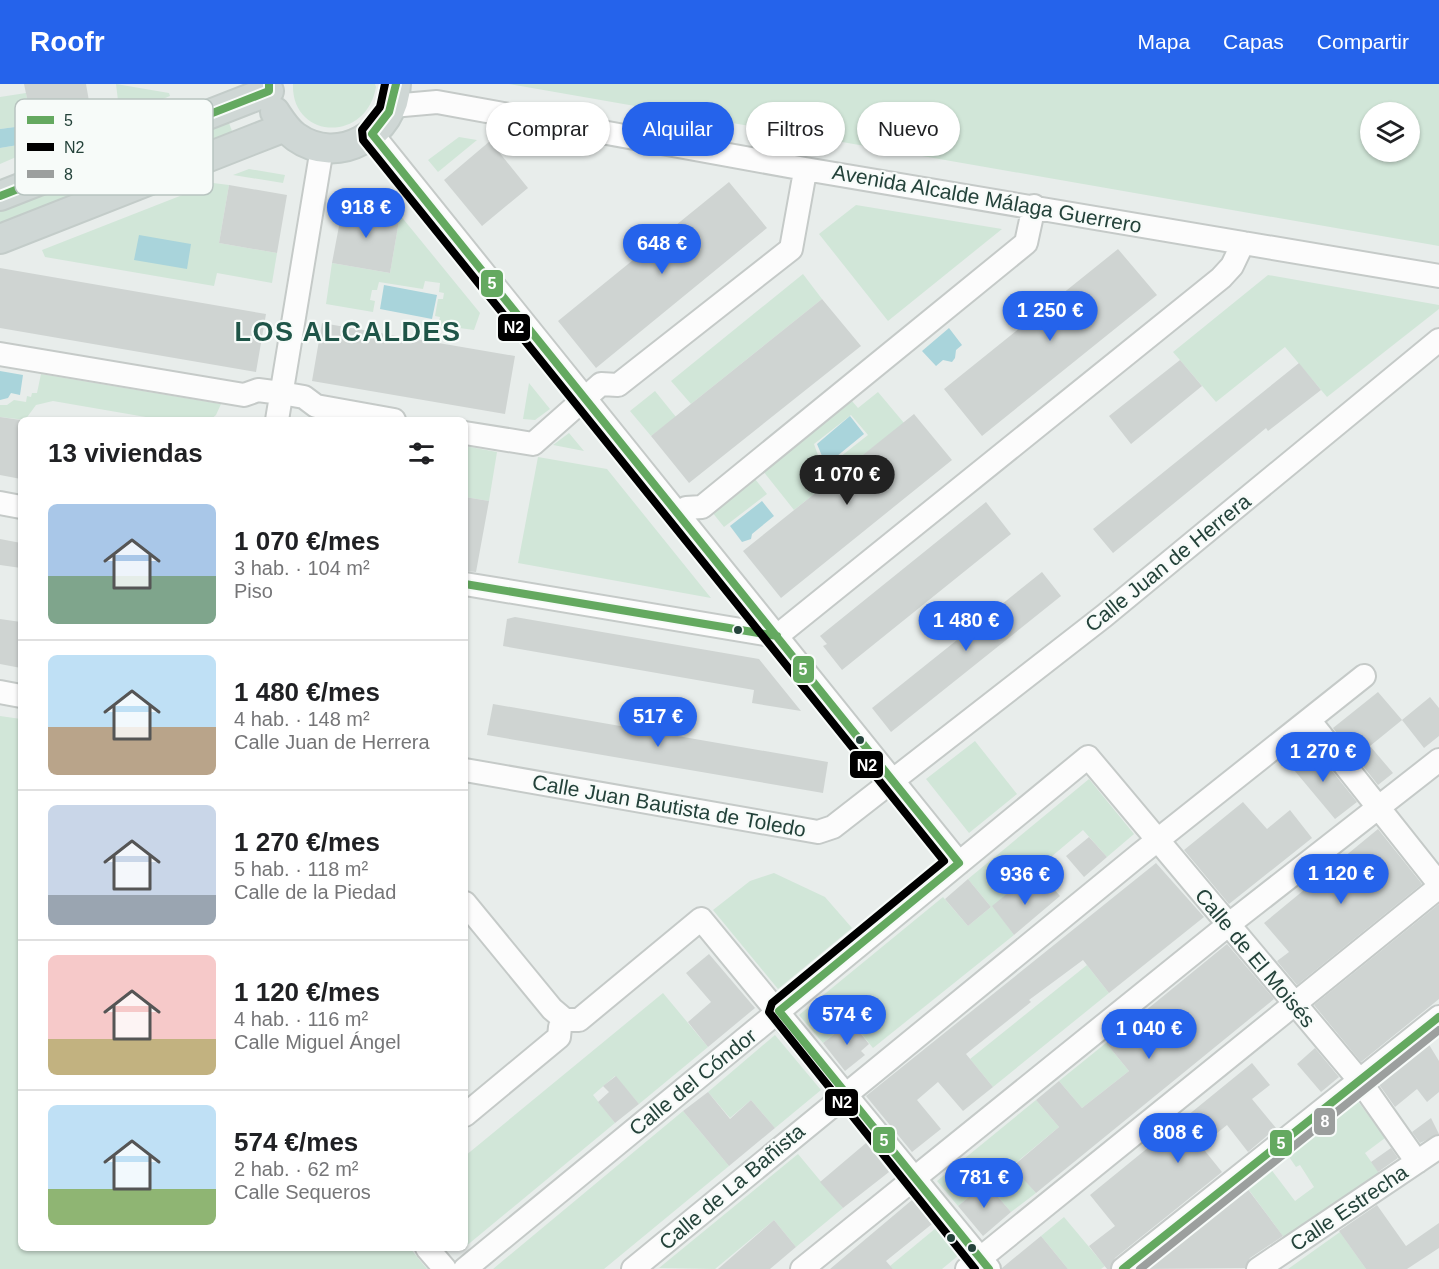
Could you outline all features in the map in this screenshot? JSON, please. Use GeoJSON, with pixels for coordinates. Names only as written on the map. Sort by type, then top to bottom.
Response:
{"type":"FeatureCollection","features":[{"type":"Feature","properties":{"kind":"main road"},"geometry":{"type":"LineString","coordinates":[[213,110],[269,88],[274,110],[285,127],[302,140],[322,148],[348,146],[372,134],[387,117],[395,91]]}},
{"type":"Feature","properties":{"kind":"main road"},"geometry":{"type":"LineString","coordinates":[[213,155],[285,127]]}},
{"type":"Feature","properties":{"kind":"main road"},"geometry":{"type":"LineString","coordinates":[[0,196],[15,190]]}},
{"type":"Feature","properties":{"kind":"main road"},"geometry":{"type":"LineString","coordinates":[[0,239],[112,195]]}},
{"type":"Feature","properties":{"kind":"street","name":"Avenida Alcalde Málaga Guerrero"},"geometry":{"type":"LineString","coordinates":[[395,91],[429,101],[794,166],[1439,276]]}},
{"type":"Feature","properties":{"kind":"street"},"geometry":{"type":"LineString","coordinates":[[372,134],[959,863]]}},
{"type":"Feature","properties":{"kind":"street"},"geometry":{"type":"LineString","coordinates":[[277,417],[322,148]]}},
{"type":"Feature","properties":{"kind":"street"},"geometry":{"type":"LineString","coordinates":[[468,433],[533,444],[601,384],[618,385],[791,249],[804,177]]}},
{"type":"Feature","properties":{"kind":"street"},"geometry":{"type":"LineString","coordinates":[[678,514],[686,508],[702,507],[1026,243],[1034,206]]}},
{"type":"Feature","properties":{"kind":"street"},"geometry":{"type":"LineString","coordinates":[[468,584],[777,636],[1221,278],[1232,266],[1243,243]]}},
{"type":"Feature","properties":{"kind":"street","name":"Calle Juan de Herrera"},"geometry":{"type":"LineString","coordinates":[[894,780],[1113,608],[1439,340]]}},
{"type":"Feature","properties":{"kind":"street"},"geometry":{"type":"LineString","coordinates":[[0,354],[244,395],[258,390],[281,393],[303,397],[316,406],[377,417]]}},
{"type":"Feature","properties":{"kind":"street"},"geometry":{"type":"LineString","coordinates":[[0,503],[18,506]]}},
{"type":"Feature","properties":{"kind":"street","name":"Calle de La Bañista"},"geometry":{"type":"LineString","coordinates":[[633,1269],[1156,841],[1364,676]]}},
{"type":"Feature","properties":{"kind":"street"},"geometry":{"type":"LineString","coordinates":[[0,692],[18,695]]}},
{"type":"Feature","properties":{"kind":"street"},"geometry":{"type":"LineString","coordinates":[[468,912],[552,1009],[565,1020],[579,1020],[700,919],[779,1011],[915,1179],[979,1266],[1439,885],[1309,720]]}},
{"type":"Feature","properties":{"kind":"street","name":"Calle de El Moisés"},"geometry":{"type":"LineString","coordinates":[[1088,757],[1156,841],[1360,1081],[1417,1162]]}},
{"type":"Feature","properties":{"kind":"street","name":"Calle del Cóndor"},"geometry":{"type":"LineString","coordinates":[[465,1269],[1088,757]]}},
{"type":"Feature","properties":{"kind":"street"},"geometry":{"type":"LineString","coordinates":[[802,1269],[1228,925],[1439,760]]}},
{"type":"Feature","properties":{"kind":"street","name":"Calle Juan Bautista de Toledo"},"geometry":{"type":"LineString","coordinates":[[468,771],[818,832],[833,827],[894,780]]}},
{"type":"Feature","properties":{"kind":"street"},"geometry":{"type":"LineString","coordinates":[[1123,1269],[1439,1017]]}},
{"type":"Feature","properties":{"kind":"street"},"geometry":{"type":"LineString","coordinates":[[468,1112],[558,1037],[560,1027],[565,1020]]}},
{"type":"Feature","properties":{"kind":"street","name":"Calle Estrecha"},"geometry":{"type":"LineString","coordinates":[[1258,1269],[1439,1147]]}},
{"type":"Feature","properties":{"kind":"street"},"geometry":{"type":"LineString","coordinates":[[430,1251],[445,1269]]}},
{"type":"Feature","properties":{"kind":"green space"},"geometry":{"type":"Polygon","coordinates":[[[116,84],[169,93],[170,96],[163,99],[118,99],[116,84]]]}},
{"type":"Feature","properties":{"kind":"green space"},"geometry":{"type":"Polygon","coordinates":[[[293,84],[375,84],[376,87],[369,105],[359,118],[345,126],[330,128],[316,124],[304,116],[296,102],[293,84]]]}},
{"type":"Feature","properties":{"kind":"green space"},"geometry":{"type":"Polygon","coordinates":[[[509,84],[1439,84],[1439,246],[922,156],[960,156],[960,102],[857,102],[857,145],[845,143],[845,102],[746,102],[746,125],[734,123],[734,102],[622,104],[509,84]]]}},
{"type":"Feature","properties":{"kind":"green space"},"geometry":{"type":"Polygon","coordinates":[[[26,93],[27,99],[15,99],[15,127],[0,129],[0,97],[26,93]]]}},
{"type":"Feature","properties":{"kind":"green space"},"geometry":{"type":"Polygon","coordinates":[[[226,115],[235,139],[213,148],[213,120],[226,115]]]}},
{"type":"Feature","properties":{"kind":"green space"},"geometry":{"type":"Polygon","coordinates":[[[459,137],[477,140],[438,172],[428,160],[459,137]]]}},
{"type":"Feature","properties":{"kind":"green space"},"geometry":{"type":"Polygon","coordinates":[[[15,146],[15,158],[0,164],[0,148],[15,146]]]}},
{"type":"Feature","properties":{"kind":"green space"},"geometry":{"type":"Polygon","coordinates":[[[249,169],[285,175],[283,183],[233,175],[249,169]]]}},
{"type":"Feature","properties":{"kind":"green space"},"geometry":{"type":"Polygon","coordinates":[[[213,183],[229,185],[219,243],[277,253],[272,283],[217,273],[214,286],[45,257],[42,250],[182,195],[213,195],[213,183]]]}},
{"type":"Feature","properties":{"kind":"green space"},"geometry":{"type":"Polygon","coordinates":[[[23,195],[93,195],[0,232],[0,204],[23,195]]]}},
{"type":"Feature","properties":{"kind":"green space"},"geometry":{"type":"Polygon","coordinates":[[[856,205],[1002,229],[888,321],[819,234],[856,205]]]}},
{"type":"Feature","properties":{"kind":"green space"},"geometry":{"type":"Polygon","coordinates":[[[400,215],[480,313],[474,330],[438,325],[440,317],[435,316],[438,299],[443,299],[444,293],[439,292],[440,283],[425,281],[423,289],[379,282],[377,290],[372,290],[370,300],[375,301],[373,312],[326,304],[332,263],[390,273],[400,215]]]}},
{"type":"Feature","properties":{"kind":"green space"},"geometry":{"type":"Polygon","coordinates":[[[803,274],[822,299],[691,404],[671,381],[803,274]]]}},
{"type":"Feature","properties":{"kind":"green space"},"geometry":{"type":"Polygon","coordinates":[[[1268,275],[1439,305],[1439,309],[1327,397],[1285,347],[1216,402],[1173,352],[1268,275]]]}},
{"type":"Feature","properties":{"kind":"green space"},"geometry":{"type":"Polygon","coordinates":[[[41,374],[221,404],[214,417],[146,417],[53,401],[36,405],[27,417],[18,417],[18,419],[0,417],[0,405],[7,405],[14,400],[26,402],[27,396],[31,397],[32,393],[37,393],[41,374]]]}},
{"type":"Feature","properties":{"kind":"green space"},"geometry":{"type":"Polygon","coordinates":[[[529,383],[550,409],[535,420],[523,419],[529,383]]]}},
{"type":"Feature","properties":{"kind":"green space"},"geometry":{"type":"Polygon","coordinates":[[[655,391],[676,417],[651,436],[630,411],[655,391]]]}},
{"type":"Feature","properties":{"kind":"green space"},"geometry":{"type":"Polygon","coordinates":[[[878,392],[904,423],[794,510],[763,471],[852,401],[858,408],[878,392]],[[851,415],[814,444],[819,458],[831,464],[868,435],[851,415]]]}},
{"type":"Feature","properties":{"kind":"green space"},"geometry":{"type":"Polygon","coordinates":[[[569,433],[584,451],[553,445],[569,433]]]}},
{"type":"Feature","properties":{"kind":"green space"},"geometry":{"type":"Polygon","coordinates":[[[468,447],[497,452],[489,501],[468,498],[468,447]]]}},
{"type":"Feature","properties":{"kind":"green space"},"geometry":{"type":"Polygon","coordinates":[[[538,457],[607,469],[711,598],[518,563],[538,457]]]}},
{"type":"Feature","properties":{"kind":"green space"},"geometry":{"type":"Polygon","coordinates":[[[755,479],[767,494],[724,527],[712,512],[755,479]]]}},
{"type":"Feature","properties":{"kind":"green space"},"geometry":{"type":"Polygon","coordinates":[[[0,716],[18,719],[18,1251],[412,1251],[427,1269],[0,1269],[0,716]]]}},
{"type":"Feature","properties":{"kind":"green space"},"geometry":{"type":"Polygon","coordinates":[[[975,741],[1017,794],[969,833],[926,779],[975,741]]]}},
{"type":"Feature","properties":{"kind":"green space"},"geometry":{"type":"Polygon","coordinates":[[[1089,779],[1134,834],[1107,857],[1083,830],[993,906],[1014,935],[873,1048],[851,1021],[823,1043],[799,1015],[943,897],[968,926],[991,907],[968,879],[1089,779]]]}},
{"type":"Feature","properties":{"kind":"green space"},"geometry":{"type":"Polygon","coordinates":[[[774,873],[825,897],[852,928],[778,989],[713,910],[750,881],[774,873]]]}},
{"type":"Feature","properties":{"kind":"green space"},"geometry":{"type":"Polygon","coordinates":[[[1087,965],[1109,993],[993,1087],[970,1059],[1087,965]]]}},
{"type":"Feature","properties":{"kind":"green space"},"geometry":{"type":"Polygon","coordinates":[[[663,993],[708,1047],[639,1104],[615,1076],[593,1095],[615,1123],[468,1245],[468,1154],[663,993]]]}},
{"type":"Feature","properties":{"kind":"green space"},"geometry":{"type":"Polygon","coordinates":[[[775,1035],[821,1090],[775,1128],[751,1100],[730,1118],[708,1092],[775,1035]]]}},
{"type":"Feature","properties":{"kind":"green space"},"geometry":{"type":"Polygon","coordinates":[[[1106,1043],[1129,1071],[1082,1108],[1059,1081],[1106,1043]]]}},
{"type":"Feature","properties":{"kind":"green space"},"geometry":{"type":"Polygon","coordinates":[[[1036,1100],[1059,1127],[1012,1166],[1036,1193],[1011,1212],[986,1183],[958,1206],[937,1181],[1036,1100]]]}},
{"type":"Feature","properties":{"kind":"green space"},"geometry":{"type":"Polygon","coordinates":[[[1357,1100],[1385,1138],[1365,1153],[1382,1177],[1285,1239],[1246,1186],[1270,1168],[1295,1201],[1314,1187],[1300,1165],[1296,1167],[1287,1154],[1357,1100]]]}},
{"type":"Feature","properties":{"kind":"green space"},"geometry":{"type":"Polygon","coordinates":[[[683,1111],[729,1166],[604,1269],[493,1269],[683,1111]]]}},
{"type":"Feature","properties":{"kind":"green space"},"geometry":{"type":"Polygon","coordinates":[[[798,1154],[843,1208],[796,1247],[774,1220],[715,1269],[659,1268],[798,1154]]]}},
{"type":"Feature","properties":{"kind":"green space"},"geometry":{"type":"Polygon","coordinates":[[[1064,1217],[1105,1266],[1101,1269],[1068,1269],[1041,1236],[1064,1217]]]}},
{"type":"Feature","properties":{"kind":"green space"},"geometry":{"type":"Polygon","coordinates":[[[936,1228],[959,1255],[942,1269],[893,1269],[890,1266],[936,1228]]]}},
{"type":"Feature","properties":{"kind":"green space"},"geometry":{"type":"Polygon","coordinates":[[[1340,1232],[1366,1269],[1288,1269],[1340,1232]]]}},
{"type":"Feature","properties":{"kind":"water"},"geometry":{"type":"Polygon","coordinates":[[[15,127],[15,146],[0,148],[0,129],[15,127]]]}},
{"type":"Feature","properties":{"kind":"water"},"geometry":{"type":"Polygon","coordinates":[[[139,235],[191,244],[187,269],[134,260],[139,235]]]}},
{"type":"Feature","properties":{"kind":"water"},"geometry":{"type":"Polygon","coordinates":[[[384,285],[437,295],[432,319],[380,309],[384,285]]]}},
{"type":"Feature","properties":{"kind":"water"},"geometry":{"type":"Polygon","coordinates":[[[949,328],[962,345],[956,350],[952,362],[943,360],[936,366],[922,351],[949,328]]]}},
{"type":"Feature","properties":{"kind":"water"},"geometry":{"type":"Polygon","coordinates":[[[0,371],[23,375],[20,395],[11,393],[8,398],[0,400],[0,371]]]}},
{"type":"Feature","properties":{"kind":"water"},"geometry":{"type":"Polygon","coordinates":[[[850,416],[864,434],[831,461],[826,456],[822,456],[817,444],[850,416]]]}},
{"type":"Feature","properties":{"kind":"water"},"geometry":{"type":"Polygon","coordinates":[[[762,501],[774,516],[752,534],[751,539],[742,542],[730,526],[762,501]]]}},
{"type":"Feature","properties":{"kind":"building"},"geometry":{"type":"Polygon","coordinates":[[[24,84],[86,84],[89,99],[27,99],[24,84]]]}},
{"type":"Feature","properties":{"kind":"building"},"geometry":{"type":"Polygon","coordinates":[[[486,144],[486,156],[502,156],[528,188],[482,226],[444,180],[486,144]]]}},
{"type":"Feature","properties":{"kind":"building"},"geometry":{"type":"Polygon","coordinates":[[[729,182],[767,228],[596,368],[558,321],[729,182]]]}},
{"type":"Feature","properties":{"kind":"building"},"geometry":{"type":"Polygon","coordinates":[[[229,185],[287,195],[277,253],[219,243],[229,185]]]}},
{"type":"Feature","properties":{"kind":"building"},"geometry":{"type":"Polygon","coordinates":[[[343,205],[400,215],[390,273],[332,263],[343,205]]]}},
{"type":"Feature","properties":{"kind":"building"},"geometry":{"type":"Polygon","coordinates":[[[1118,249],[1157,295],[982,436],[944,389],[1118,249]]]}},
{"type":"Feature","properties":{"kind":"building"},"geometry":{"type":"Polygon","coordinates":[[[0,268],[266,314],[256,372],[0,328],[0,268]]]}},
{"type":"Feature","properties":{"kind":"building"},"geometry":{"type":"Polygon","coordinates":[[[822,299],[861,346],[689,483],[651,436],[822,299]]]}},
{"type":"Feature","properties":{"kind":"building"},"geometry":{"type":"Polygon","coordinates":[[[322,323],[515,356],[505,414],[312,381],[322,323]]]}},
{"type":"Feature","properties":{"kind":"building"},"geometry":{"type":"Polygon","coordinates":[[[1180,360],[1202,386],[1131,444],[1109,416],[1180,360]]]}},
{"type":"Feature","properties":{"kind":"building"},"geometry":{"type":"Polygon","coordinates":[[[1299,363],[1321,390],[1268,431],[1266,428],[1113,553],[1093,529],[1299,363]]]}},
{"type":"Feature","properties":{"kind":"building"},"geometry":{"type":"Polygon","coordinates":[[[914,414],[952,460],[781,598],[743,551],[914,414]]]}},
{"type":"Feature","properties":{"kind":"building"},"geometry":{"type":"Polygon","coordinates":[[[0,417],[18,420],[18,478],[0,475],[0,417]]]}},
{"type":"Feature","properties":{"kind":"building"},"geometry":{"type":"Polygon","coordinates":[[[468,498],[489,501],[476,572],[468,571],[468,498]]]}},
{"type":"Feature","properties":{"kind":"building"},"geometry":{"type":"Polygon","coordinates":[[[986,502],[1011,534],[842,670],[823,646],[827,644],[820,636],[986,502]]]}},
{"type":"Feature","properties":{"kind":"building"},"geometry":{"type":"Polygon","coordinates":[[[0,539],[18,542],[18,568],[0,565],[0,539]]]}},
{"type":"Feature","properties":{"kind":"building"},"geometry":{"type":"Polygon","coordinates":[[[1042,572],[1061,596],[891,732],[872,708],[1042,572]]]}},
{"type":"Feature","properties":{"kind":"building"},"geometry":{"type":"Polygon","coordinates":[[[515,617],[759,659],[801,711],[752,703],[754,690],[503,646],[507,619],[515,617]]]}},
{"type":"Feature","properties":{"kind":"building"},"geometry":{"type":"Polygon","coordinates":[[[0,619],[18,622],[18,667],[0,664],[0,619]]]}},
{"type":"Feature","properties":{"kind":"building"},"geometry":{"type":"Polygon","coordinates":[[[1378,692],[1402,720],[1370,746],[1393,773],[1378,785],[1333,728],[1378,692]]]}},
{"type":"Feature","properties":{"kind":"building"},"geometry":{"type":"Polygon","coordinates":[[[1430,697],[1439,708],[1439,736],[1424,748],[1402,720],[1430,697]]]}},
{"type":"Feature","properties":{"kind":"building"},"geometry":{"type":"Polygon","coordinates":[[[493,704],[828,762],[823,793],[487,735],[493,704]]]}},
{"type":"Feature","properties":{"kind":"building"},"geometry":{"type":"Polygon","coordinates":[[[1312,746],[1357,802],[1335,819],[1289,764],[1312,746]]]}},
{"type":"Feature","properties":{"kind":"building"},"geometry":{"type":"Polygon","coordinates":[[[1243,802],[1267,829],[1290,810],[1312,838],[1229,904],[1184,850],[1243,802]]]}},
{"type":"Feature","properties":{"kind":"building"},"geometry":{"type":"Polygon","coordinates":[[[1378,829],[1422,884],[1297,985],[1277,961],[1289,952],[1264,923],[1378,829]]]}},
{"type":"Feature","properties":{"kind":"building"},"geometry":{"type":"Polygon","coordinates":[[[1089,837],[1107,857],[1084,877],[1066,856],[1089,837]]]}},
{"type":"Feature","properties":{"kind":"building"},"geometry":{"type":"Polygon","coordinates":[[[1156,863],[1204,917],[1109,993],[1083,960],[1029,1000],[1031,1002],[966,1054],[993,1087],[963,1111],[938,1082],[917,1100],[941,1129],[912,1152],[866,1096],[1156,863]]]}},
{"type":"Feature","properties":{"kind":"building"},"geometry":{"type":"Polygon","coordinates":[[[968,879],[991,907],[968,926],[945,899],[968,879]]]}},
{"type":"Feature","properties":{"kind":"building"},"geometry":{"type":"Polygon","coordinates":[[[1046,880],[1060,896],[1014,935],[992,906],[1014,888],[1024,898],[1046,880]]]}},
{"type":"Feature","properties":{"kind":"building"},"geometry":{"type":"Polygon","coordinates":[[[1439,904],[1439,999],[1361,1062],[1314,1005],[1439,904]]]}},
{"type":"Feature","properties":{"kind":"building"},"geometry":{"type":"Polygon","coordinates":[[[1227,944],[1274,999],[1036,1193],[1012,1167],[1059,1127],[1036,1100],[1059,1081],[1082,1108],[1129,1071],[1106,1043],[1227,944]]]}},
{"type":"Feature","properties":{"kind":"building"},"geometry":{"type":"Polygon","coordinates":[[[709,954],[755,1008],[708,1047],[688,1022],[711,1002],[686,973],[709,954]]]}},
{"type":"Feature","properties":{"kind":"building"},"geometry":{"type":"Polygon","coordinates":[[[851,1021],[869,1044],[861,1051],[865,1055],[845,1071],[823,1043],[851,1021]]]}},
{"type":"Feature","properties":{"kind":"building"},"geometry":{"type":"Polygon","coordinates":[[[1428,1043],[1439,1061],[1439,1092],[1427,1102],[1417,1089],[1395,1107],[1378,1083],[1428,1043]]]}},
{"type":"Feature","properties":{"kind":"building"},"geometry":{"type":"Polygon","coordinates":[[[1315,1048],[1339,1077],[1321,1092],[1297,1064],[1315,1048]]]}},
{"type":"Feature","properties":{"kind":"building"},"geometry":{"type":"Polygon","coordinates":[[[1252,1063],[1270,1085],[1252,1099],[1276,1128],[1248,1152],[1227,1125],[1201,1146],[1222,1172],[1115,1258],[1110,1269],[1107,1269],[1089,1246],[1115,1226],[1090,1195],[1252,1063]]]}},
{"type":"Feature","properties":{"kind":"building"},"geometry":{"type":"Polygon","coordinates":[[[616,1076],[639,1104],[615,1123],[598,1102],[609,1092],[603,1086],[616,1076]]]}},
{"type":"Feature","properties":{"kind":"building"},"geometry":{"type":"Polygon","coordinates":[[[708,1092],[730,1119],[751,1100],[775,1128],[729,1166],[683,1111],[708,1092]]]}},
{"type":"Feature","properties":{"kind":"building"},"geometry":{"type":"Polygon","coordinates":[[[1431,1118],[1439,1134],[1420,1143],[1412,1132],[1431,1118]]]}},
{"type":"Feature","properties":{"kind":"building"},"geometry":{"type":"Polygon","coordinates":[[[866,1143],[889,1172],[843,1208],[820,1182],[866,1143]]]}},
{"type":"Feature","properties":{"kind":"building"},"geometry":{"type":"Polygon","coordinates":[[[1391,1148],[1398,1158],[1378,1172],[1371,1162],[1391,1148]]]}},
{"type":"Feature","properties":{"kind":"building"},"geometry":{"type":"Polygon","coordinates":[[[986,1183],[1011,1212],[983,1236],[958,1206],[986,1183]]]}},
{"type":"Feature","properties":{"kind":"building"},"geometry":{"type":"Polygon","coordinates":[[[1247,1188],[1283,1236],[1250,1258],[1245,1268],[1145,1269],[1247,1188]]]}},
{"type":"Feature","properties":{"kind":"building"},"geometry":{"type":"Polygon","coordinates":[[[912,1200],[932,1224],[886,1261],[893,1269],[830,1269],[912,1200]]]}},
{"type":"Feature","properties":{"kind":"building"},"geometry":{"type":"Polygon","coordinates":[[[1377,1205],[1406,1246],[1439,1223],[1439,1248],[1407,1269],[1366,1269],[1339,1231],[1377,1205]]]}},
{"type":"Feature","properties":{"kind":"building"},"geometry":{"type":"Polygon","coordinates":[[[774,1220],[796,1247],[770,1269],[718,1269],[774,1220]]]}},
{"type":"Feature","properties":{"kind":"building"},"geometry":{"type":"Polygon","coordinates":[[[1041,1236],[1068,1269],[1002,1269],[1002,1268],[1041,1236]]]}},
{"type":"Feature","properties":{"kind":"transit line","name":"5"},"geometry":{"type":"LineString","coordinates":[[213,113],[269,91],[269,84]]}},
{"type":"Feature","properties":{"kind":"transit line","name":"N2"},"geometry":{"type":"LineString","coordinates":[[385,84],[380,107],[362,130],[363,140],[944,861],[772,1003],[769,1012],[975,1269]]}},
{"type":"Feature","properties":{"kind":"transit line","name":"5"},"geometry":{"type":"LineString","coordinates":[[396,84],[389,112],[372,134],[959,863]]}},
{"type":"Feature","properties":{"kind":"transit line","name":"5"},"geometry":{"type":"LineString","coordinates":[[0,196],[15,190]]}},
{"type":"Feature","properties":{"kind":"transit line","name":"5"},"geometry":{"type":"LineString","coordinates":[[468,584],[777,636]]}},
{"type":"Feature","properties":{"kind":"transit line","name":"5"},"geometry":{"type":"LineString","coordinates":[[779,1011],[959,863]]}},
{"type":"Feature","properties":{"kind":"transit line","name":"5"},"geometry":{"type":"LineString","coordinates":[[779,1011],[989,1269]]}},
{"type":"Feature","properties":{"kind":"transit line","name":"5"},"geometry":{"type":"LineString","coordinates":[[1123,1269],[1439,1017]]}},
{"type":"Feature","properties":{"kind":"transit line","name":"8"},"geometry":{"type":"LineString","coordinates":[[1140,1269],[1439,1030]]}},
{"type":"Feature","properties":{"kind":"district","name":"LOS ALCALDES"},"geometry":{"type":"Point","coordinates":[348,332]}}]}
